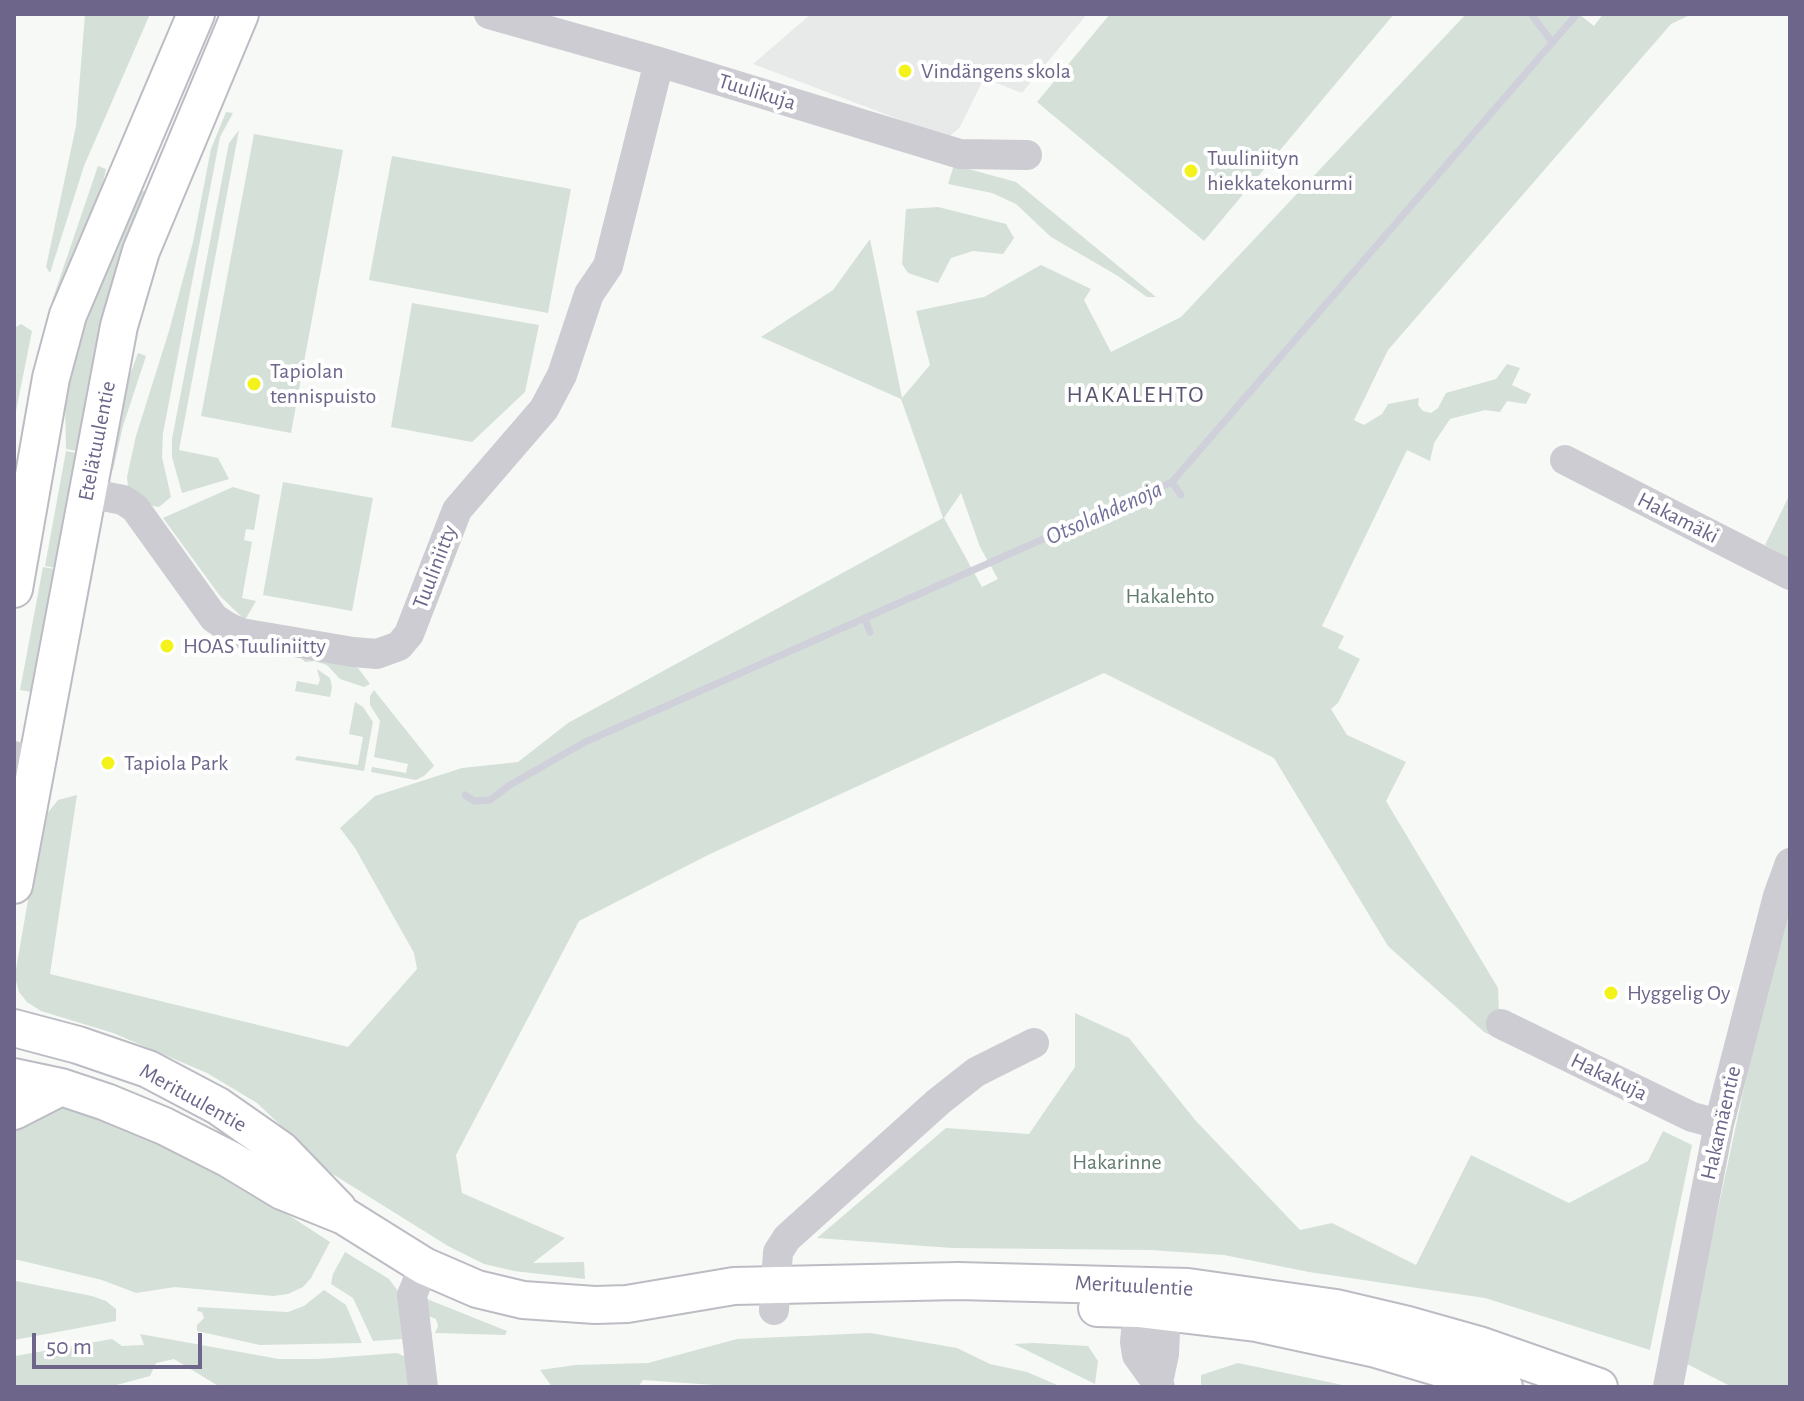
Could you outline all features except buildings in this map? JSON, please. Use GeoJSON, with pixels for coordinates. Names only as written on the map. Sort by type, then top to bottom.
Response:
{"type":"FeatureCollection","features":[{"type":"Feature","properties":{"kind":"main road"},"geometry":{"type":"LineString","coordinates":[[14,589],[51,378],[68,315],[196,14]]}},
{"type":"Feature","properties":{"kind":"main road","name":"Etelätuulentie"},"geometry":{"type":"LineString","coordinates":[[14,885],[22,764],[88,493],[119,326],[134,269],[240,14]]}},
{"type":"Feature","properties":{"kind":"main road","name":"Merituulentie"},"geometry":{"type":"LineString","coordinates":[[14,1028],[78,1045],[148,1069],[218,1106],[281,1150],[344,1216]]}},
{"type":"Feature","properties":{"kind":"main road","name":"Merituulentie"},"geometry":{"type":"LineString","coordinates":[[14,1077],[61,1087],[164,1126],[229,1159],[282,1191],[344,1216],[424,1266],[477,1289],[523,1300],[595,1305],[656,1300],[734,1286],[774,1297],[958,1281],[1152,1302],[1376,1349],[1504,1387]]}},
{"type":"Feature","properties":{"kind":"main road"},"geometry":{"type":"LineString","coordinates":[[14,1111],[61,1087]]}},
{"type":"Feature","properties":{"kind":"main road","name":"Merituulentie"},"geometry":{"type":"LineString","coordinates":[[1152,1302],[1188,1287],[1278,1299],[1408,1325],[1479,1345],[1599,1387]]}},
{"type":"Feature","properties":{"kind":"street","name":"Tuulikuja"},"geometry":{"type":"LineString","coordinates":[[489,14],[659,62],[960,154],[1027,155]]}},
{"type":"Feature","properties":{"kind":"street","name":"Tuuliniitty"},"geometry":{"type":"LineString","coordinates":[[88,493],[123,500],[135,508],[214,618],[226,626],[241,633],[353,652],[377,654],[399,646],[409,634],[457,510],[544,409],[562,375],[589,294],[608,266],[659,62]]}},
{"type":"Feature","properties":{"kind":"street","name":"Hakamäki"},"geometry":{"type":"LineString","coordinates":[[1565,460],[1790,575]]}},
{"type":"Feature","properties":{"kind":"street","name":"Hakamäentie"},"geometry":{"type":"LineString","coordinates":[[1668,1387],[1719,1124],[1778,896],[1790,863]]}},
{"type":"Feature","properties":{"kind":"street","name":"Hakakuja"},"geometry":{"type":"LineString","coordinates":[[1501,1024],[1692,1117],[1719,1124]]}},
{"type":"Feature","properties":{"kind":"street"},"geometry":{"type":"LineString","coordinates":[[774,1297],[778,1252],[787,1238],[938,1102],[976,1072],[1034,1043]]}},
{"type":"Feature","properties":{"kind":"street"},"geometry":{"type":"LineString","coordinates":[[423,1387],[412,1295],[424,1266]]}},
{"type":"Feature","properties":{"kind":"street"},"geometry":{"type":"LineString","coordinates":[[1152,1302],[1164,1354],[1159,1385]]}},
{"type":"Feature","properties":{"kind":"shaded area","name":"Vindängens skola"},"geometry":{"type":"Polygon","coordinates":[[[811,14],[1087,14],[1022,93],[984,78],[960,127],[948,138],[753,64],[811,14]]]}},
{"type":"Feature","properties":{"kind":"green space"},"geometry":{"type":"Polygon","coordinates":[[[85,14],[150,14],[84,166],[50,273],[46,267],[76,126],[85,14]]]}},
{"type":"Feature","properties":{"kind":"green space","name":"Tuuliniityn hiekkatekonurmi"},"geometry":{"type":"Polygon","coordinates":[[[1110,14],[1394,14],[1204,241],[1037,102],[1110,14]]]}},
{"type":"Feature","properties":{"kind":"green space","name":"Hakalehto"},"geometry":{"type":"Polygon","coordinates":[[[1466,14],[1579,14],[1594,26],[1603,14],[1692,14],[1671,24],[1388,350],[1354,420],[1364,425],[1382,414],[1388,404],[1419,398],[1418,405],[1423,411],[1431,413],[1438,408],[1446,393],[1496,379],[1507,364],[1520,368],[1512,385],[1531,394],[1526,404],[1507,401],[1500,412],[1485,410],[1450,419],[1434,443],[1430,461],[1407,450],[1322,626],[1344,636],[1338,648],[1360,659],[1338,703],[1331,709],[1347,735],[1406,762],[1386,801],[1498,988],[1500,1040],[1484,1032],[1388,946],[1274,758],[1104,673],[710,854],[579,921],[456,1155],[462,1193],[565,1238],[533,1263],[584,1262],[585,1279],[514,1271],[484,1264],[448,1246],[331,1173],[257,1103],[207,1073],[113,1033],[41,1011],[19,992],[16,969],[42,820],[58,800],[77,795],[50,974],[348,1047],[417,969],[414,953],[355,848],[340,828],[375,796],[462,768],[518,762],[568,723],[943,518],[901,399],[761,337],[833,290],[870,239],[902,398],[930,365],[916,311],[984,297],[1041,265],[1091,289],[1084,300],[1111,352],[1181,317],[1466,14]],[[961,493],[944,518],[982,587],[998,579],[980,547],[961,493]]]}},
{"type":"Feature","properties":{"kind":"green space"},"geometry":{"type":"Polygon","coordinates":[[[226,112],[233,113],[220,137],[163,433],[162,457],[171,497],[159,507],[153,506],[128,487],[127,477],[136,436],[193,242],[211,149],[226,112]]]}},
{"type":"Feature","properties":{"kind":"green space"},"geometry":{"type":"Polygon","coordinates":[[[239,130],[179,450],[218,458],[229,479],[182,493],[172,457],[172,439],[229,143],[239,130]]]}},
{"type":"Feature","properties":{"kind":"green space"},"geometry":{"type":"Polygon","coordinates":[[[254,134],[343,150],[291,433],[201,416],[254,134]]]}},
{"type":"Feature","properties":{"kind":"green space"},"geometry":{"type":"Polygon","coordinates":[[[392,156],[571,189],[548,313],[369,280],[392,156]]]}},
{"type":"Feature","properties":{"kind":"green space"},"geometry":{"type":"Polygon","coordinates":[[[954,165],[1016,182],[1156,297],[1147,297],[1118,276],[1051,237],[1016,204],[992,193],[948,184],[954,165]]]}},
{"type":"Feature","properties":{"kind":"green space"},"geometry":{"type":"Polygon","coordinates":[[[98,166],[106,169],[100,196],[61,303],[52,301],[98,166]]]}},
{"type":"Feature","properties":{"kind":"green space"},"geometry":{"type":"Polygon","coordinates":[[[135,187],[146,192],[83,452],[66,449],[65,396],[74,349],[135,187]]]}},
{"type":"Feature","properties":{"kind":"green space"},"geometry":{"type":"Polygon","coordinates":[[[938,207],[1006,224],[1014,238],[1003,254],[973,251],[951,258],[938,283],[908,273],[902,264],[906,209],[938,207]]]}},
{"type":"Feature","properties":{"kind":"green space"},"geometry":{"type":"Polygon","coordinates":[[[412,303],[539,325],[525,392],[472,442],[391,427],[412,303]]]}},
{"type":"Feature","properties":{"kind":"green space"},"geometry":{"type":"Polygon","coordinates":[[[21,324],[32,331],[14,421],[14,328],[21,324]]]}},
{"type":"Feature","properties":{"kind":"green space"},"geometry":{"type":"Polygon","coordinates":[[[138,353],[146,356],[123,426],[113,470],[106,468],[124,391],[138,353]]]}},
{"type":"Feature","properties":{"kind":"green space"},"geometry":{"type":"Polygon","coordinates":[[[66,451],[82,454],[60,569],[45,566],[66,451]]]}},
{"type":"Feature","properties":{"kind":"green space"},"geometry":{"type":"Polygon","coordinates":[[[283,482],[373,498],[352,611],[263,595],[283,482]]]}},
{"type":"Feature","properties":{"kind":"green space"},"geometry":{"type":"Polygon","coordinates":[[[233,487],[260,495],[254,530],[246,529],[244,540],[252,542],[242,598],[256,601],[245,620],[220,596],[163,518],[233,487]]]}},
{"type":"Feature","properties":{"kind":"green space"},"geometry":{"type":"Polygon","coordinates":[[[1790,494],[1790,559],[1765,545],[1790,494]]]}},
{"type":"Feature","properties":{"kind":"green space"},"geometry":{"type":"Polygon","coordinates":[[[43,567],[60,570],[37,693],[20,690],[43,567]]]}},
{"type":"Feature","properties":{"kind":"green space"},"geometry":{"type":"Polygon","coordinates":[[[301,658],[347,663],[358,668],[370,684],[364,687],[340,679],[327,665],[305,662],[301,658]]]}},
{"type":"Feature","properties":{"kind":"green space"},"geometry":{"type":"Polygon","coordinates":[[[317,669],[330,678],[330,697],[295,691],[297,681],[318,685],[317,669]]]}},
{"type":"Feature","properties":{"kind":"green space"},"geometry":{"type":"Polygon","coordinates":[[[374,690],[433,764],[424,776],[416,780],[371,772],[372,767],[406,773],[408,764],[374,757],[380,721],[370,705],[374,690]]]}},
{"type":"Feature","properties":{"kind":"green space"},"geometry":{"type":"Polygon","coordinates":[[[355,702],[363,707],[373,722],[364,771],[295,760],[297,756],[358,765],[363,737],[349,734],[355,702]]]}},
{"type":"Feature","properties":{"kind":"green space"},"geometry":{"type":"Polygon","coordinates":[[[1790,891],[1790,1387],[1732,1387],[1685,1363],[1777,934],[1790,891]]]}},
{"type":"Feature","properties":{"kind":"green space","name":"Hakarinne"},"geometry":{"type":"Polygon","coordinates":[[[1075,1013],[1129,1038],[1196,1121],[1300,1230],[1332,1223],[1416,1265],[1471,1155],[1569,1203],[1648,1161],[1663,1131],[1692,1145],[1650,1350],[1485,1298],[1309,1272],[1224,1255],[1150,1250],[952,1248],[817,1238],[946,1128],[1029,1134],[1075,1067],[1075,1013]]]}},
{"type":"Feature","properties":{"kind":"green space"},"geometry":{"type":"Polygon","coordinates":[[[68,1106],[207,1162],[330,1242],[311,1278],[303,1287],[273,1296],[175,1287],[136,1293],[102,1280],[14,1259],[14,1124],[42,1108],[68,1106]]]}},
{"type":"Feature","properties":{"kind":"green space"},"geometry":{"type":"Polygon","coordinates":[[[345,1252],[389,1279],[398,1291],[402,1339],[373,1341],[353,1298],[331,1284],[345,1252]]]}},
{"type":"Feature","properties":{"kind":"green space"},"geometry":{"type":"Polygon","coordinates":[[[16,1281],[106,1301],[116,1309],[116,1321],[14,1340],[16,1281]]]}},
{"type":"Feature","properties":{"kind":"green space"},"geometry":{"type":"Polygon","coordinates":[[[324,1290],[346,1305],[362,1343],[260,1345],[197,1331],[197,1325],[204,1318],[202,1312],[197,1311],[198,1307],[288,1312],[304,1306],[324,1290]]]}},
{"type":"Feature","properties":{"kind":"green space"},"geometry":{"type":"Polygon","coordinates":[[[427,1299],[507,1331],[505,1335],[435,1333],[438,1326],[436,1319],[421,1313],[427,1299]]]}},
{"type":"Feature","properties":{"kind":"green space"},"geometry":{"type":"Polygon","coordinates":[[[870,1333],[957,1348],[990,1364],[1027,1372],[1062,1387],[743,1387],[643,1380],[638,1387],[552,1387],[540,1370],[576,1365],[648,1363],[737,1339],[870,1333]]]}},
{"type":"Feature","properties":{"kind":"green space"},"geometry":{"type":"Polygon","coordinates":[[[140,1334],[279,1359],[397,1353],[406,1357],[414,1387],[220,1387],[174,1359],[156,1363],[150,1376],[109,1387],[14,1385],[15,1356],[112,1339],[122,1346],[144,1345],[140,1334]]]}},
{"type":"Feature","properties":{"kind":"green space"},"geometry":{"type":"Polygon","coordinates":[[[1014,1344],[1088,1346],[1098,1361],[1095,1384],[1014,1344]]]}},
{"type":"Feature","properties":{"kind":"green space"},"geometry":{"type":"Polygon","coordinates":[[[1238,1363],[1352,1387],[1201,1387],[1201,1375],[1238,1363]]]}},
{"type":"Feature","properties":{"kind":"waterway"},"geometry":{"type":"LineString","coordinates":[[1531,14],[1552,42]]}},
{"type":"Feature","properties":{"kind":"waterway","name":"Otsolahdenoja"},"geometry":{"type":"LineString","coordinates":[[465,795],[474,801],[490,800],[585,742],[1172,482],[1577,14]]}},
{"type":"Feature","properties":{"kind":"waterway"},"geometry":{"type":"LineString","coordinates":[[1172,482],[1181,495]]}},
{"type":"Feature","properties":{"kind":"waterway"},"geometry":{"type":"LineString","coordinates":[[865,619],[870,632]]}},
{"type":"Feature","properties":{"kind":"place","name":"Vindängens skola"},"geometry":{"type":"Point","coordinates":[905,71]}},
{"type":"Feature","properties":{"kind":"place","name":"Tuuliniityn hiekkatekonurmi"},"geometry":{"type":"Point","coordinates":[1191,171]}},
{"type":"Feature","properties":{"kind":"place","name":"Tapiolan tennispuisto"},"geometry":{"type":"Point","coordinates":[254,384]}},
{"type":"Feature","properties":{"kind":"place","name":"HOAS Tuuliniitty"},"geometry":{"type":"Point","coordinates":[167,646]}},
{"type":"Feature","properties":{"kind":"place","name":"Tapiola Park"},"geometry":{"type":"Point","coordinates":[108,763]}},
{"type":"Feature","properties":{"kind":"place","name":"Hyggelig Oy"},"geometry":{"type":"Point","coordinates":[1611,993]}},
{"type":"Feature","properties":{"kind":"district","name":"HAKALEHTO"},"geometry":{"type":"Point","coordinates":[1136,395]}}]}
